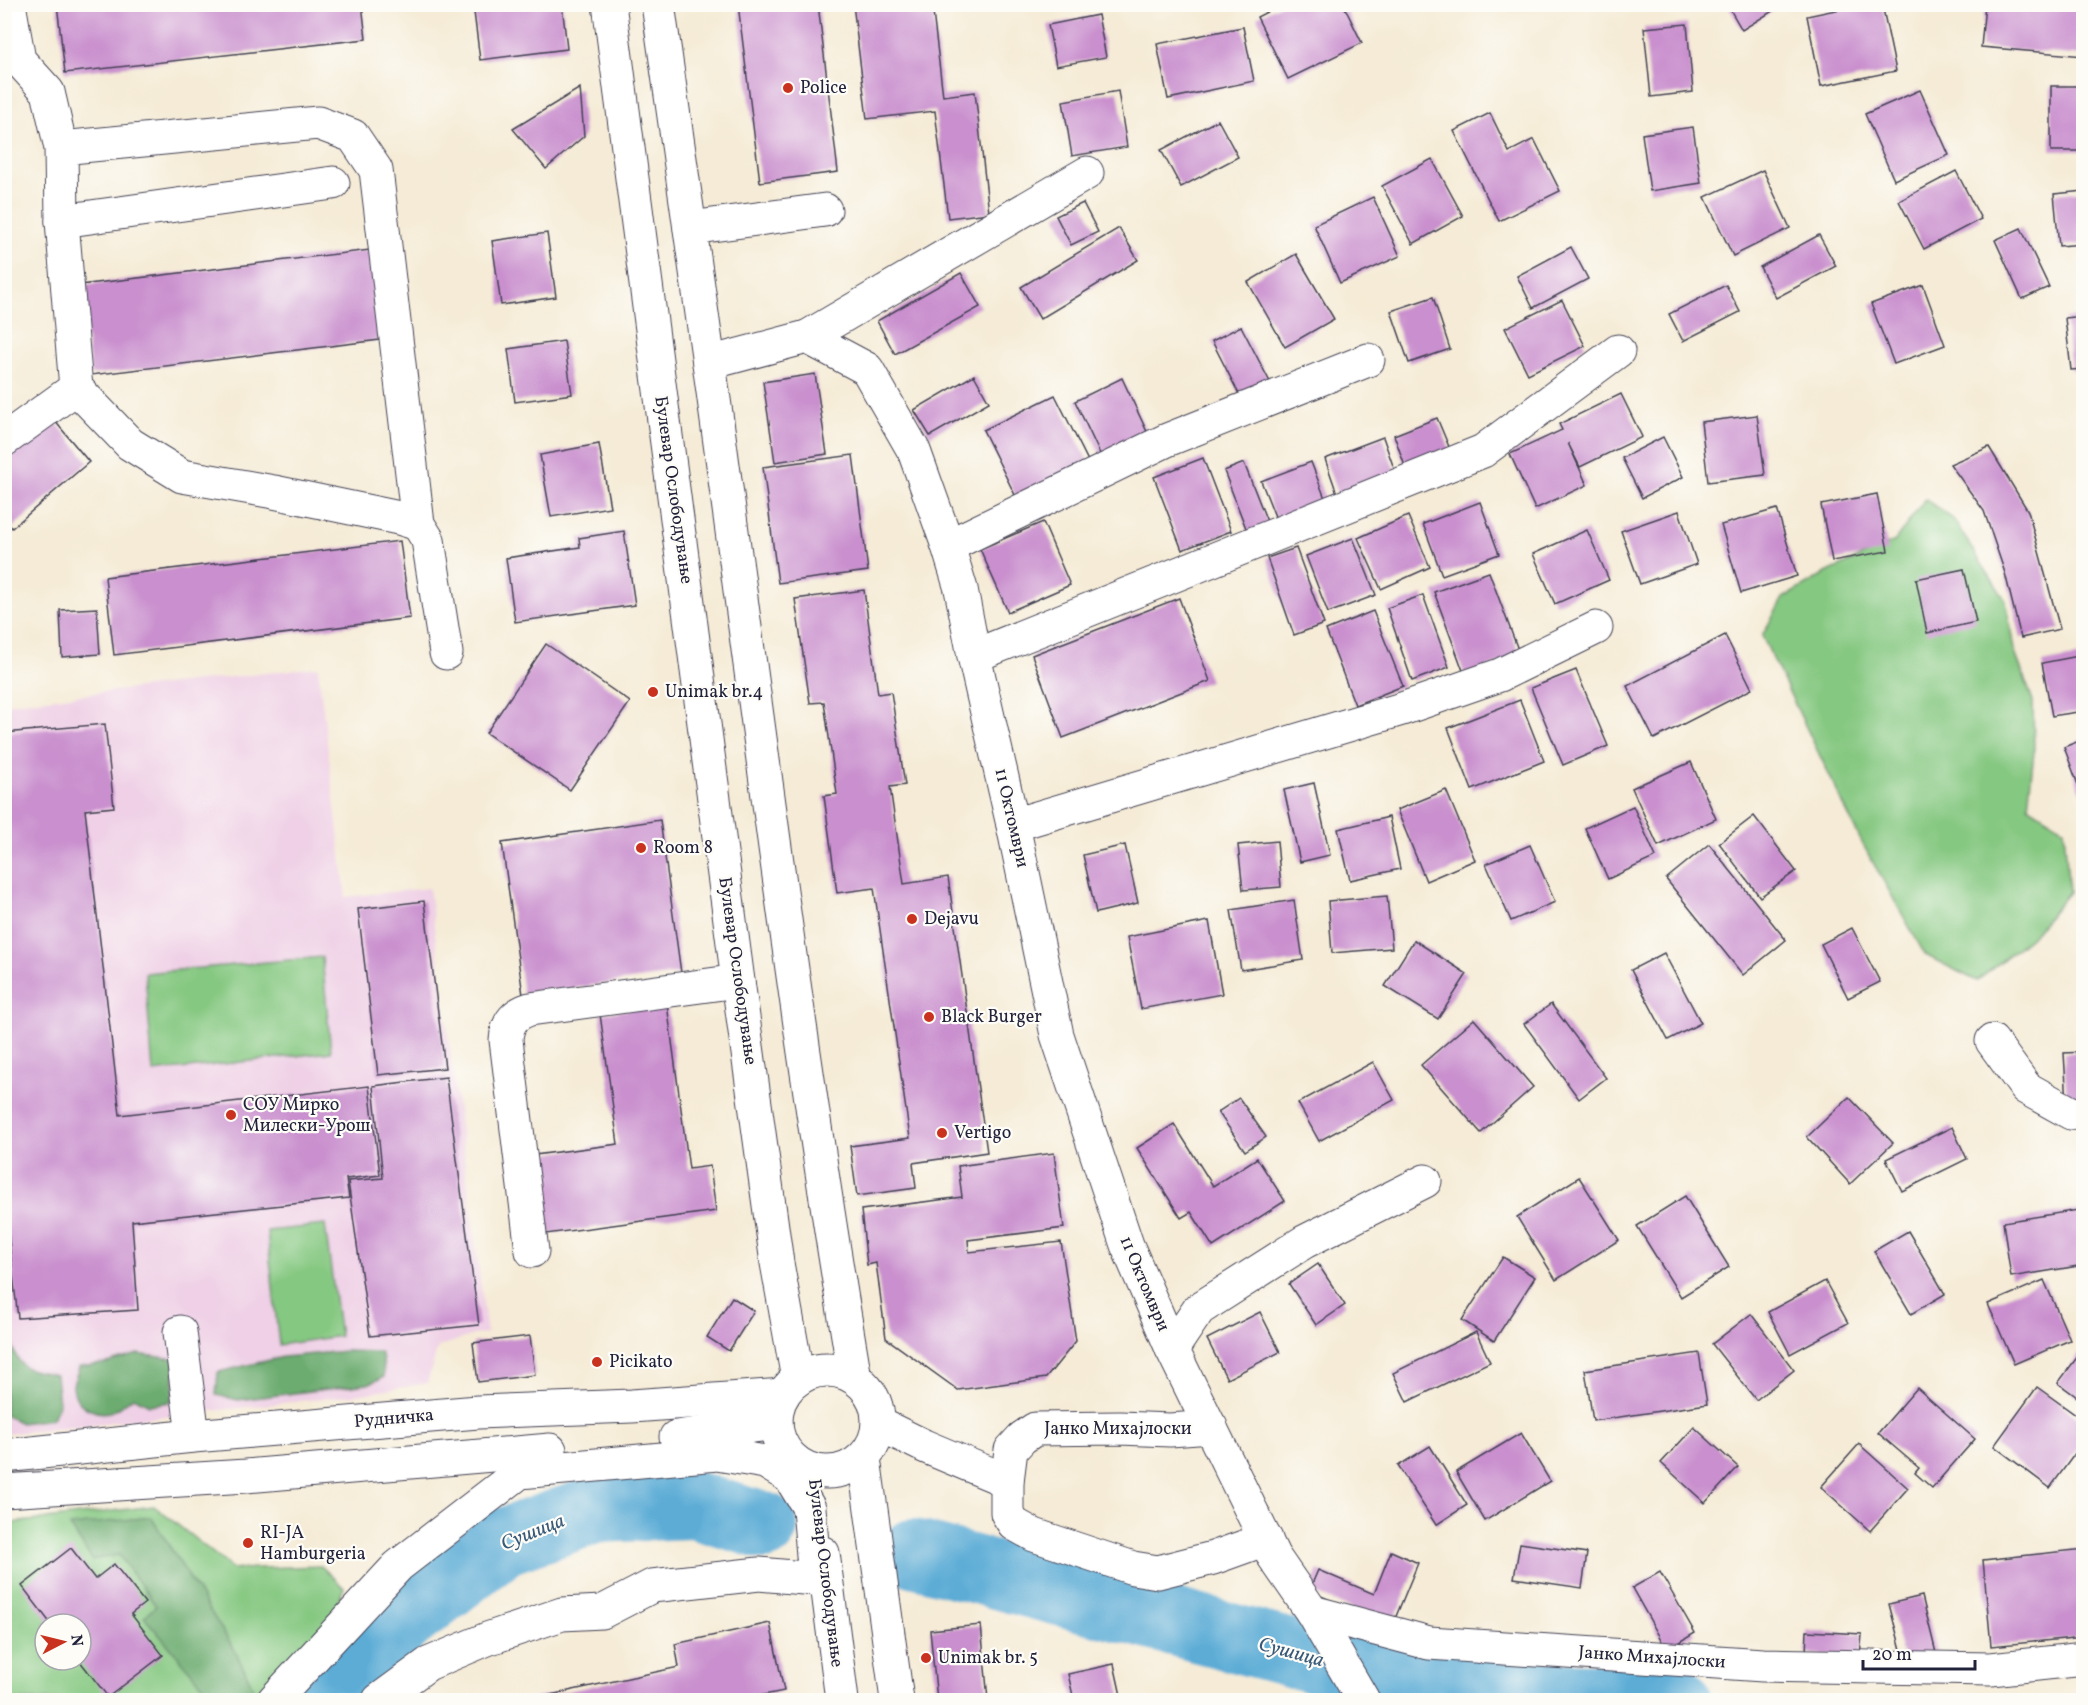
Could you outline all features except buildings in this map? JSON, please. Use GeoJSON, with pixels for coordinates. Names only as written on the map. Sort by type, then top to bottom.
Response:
{"type":"FeatureCollection","features":[{"type":"Feature","properties":{"kind":"street"},"geometry":{"type":"LineString","coordinates":[[9,4],[19,60],[48,92],[62,148],[62,221],[76,388],[130,444],[182,476],[274,492],[418,524]]}},
{"type":"Feature","properties":{"kind":"street","name":"Булевар Ослободување"},"geometry":{"type":"LineString","coordinates":[[609,4],[777,1263],[786,1399],[778,1436],[791,1458],[814,1471],[842,1701]]}},
{"type":"Feature","properties":{"kind":"street"},"geometry":{"type":"LineString","coordinates":[[658,4],[780,885],[834,1255],[855,1378],[868,1390],[897,1701]]}},
{"type":"Feature","properties":{"kind":"street"},"geometry":{"type":"LineString","coordinates":[[62,148],[318,123],[353,136],[376,170],[418,524],[428,540],[446,653]]}},
{"type":"Feature","properties":{"kind":"street"},"geometry":{"type":"LineString","coordinates":[[709,363],[807,337],[1087,173]]}},
{"type":"Feature","properties":{"kind":"street"},"geometry":{"type":"LineString","coordinates":[[62,221],[333,183]]}},
{"type":"Feature","properties":{"kind":"street"},"geometry":{"type":"LineString","coordinates":[[690,228],[825,210]]}},
{"type":"Feature","properties":{"kind":"street","name":"11 Октомври"},"geometry":{"type":"LineString","coordinates":[[807,337],[867,369],[914,451],[961,589],[1057,1035],[1127,1245],[1172,1349],[1211,1427]]}},
{"type":"Feature","properties":{"kind":"street"},"geometry":{"type":"LineString","coordinates":[[974,656],[1483,451],[1618,351]]}},
{"type":"Feature","properties":{"kind":"street"},"geometry":{"type":"LineString","coordinates":[[948,546],[1167,440],[1368,360]]}},
{"type":"Feature","properties":{"kind":"street"},"geometry":{"type":"LineString","coordinates":[[4,440],[76,388]]}},
{"type":"Feature","properties":{"kind":"street"},"geometry":{"type":"LineString","coordinates":[[1013,825],[1402,709],[1500,675],[1596,628]]}},
{"type":"Feature","properties":{"kind":"street"},"geometry":{"type":"LineString","coordinates":[[532,1251],[506,1040],[506,1029],[511,1019],[520,1012],[530,1009],[738,981]]}},
{"type":"Feature","properties":{"kind":"street"},"geometry":{"type":"LineString","coordinates":[[1992,1041],[2026,1088],[2071,1113],[2084,1114]]}},
{"type":"Feature","properties":{"kind":"street"},"geometry":{"type":"LineString","coordinates":[[1172,1349],[1199,1309],[1304,1242],[1425,1181]]}},
{"type":"Feature","properties":{"kind":"street"},"geometry":{"type":"LineString","coordinates":[[180,1332],[193,1436]]}},
{"type":"Feature","properties":{"kind":"street","name":"Рудничка"},"geometry":{"type":"LineString","coordinates":[[4,1491],[246,1476],[625,1444],[786,1399],[816,1371],[846,1373],[855,1378]]}},
{"type":"Feature","properties":{"kind":"street","name":"Рудничка"},"geometry":{"type":"LineString","coordinates":[[4,1456],[193,1436],[478,1412],[786,1399]]}},
{"type":"Feature","properties":{"kind":"street","name":"Јанко Михајлоски"},"geometry":{"type":"LineString","coordinates":[[1266,1539],[1213,1558],[1158,1572],[1133,1568],[1034,1535],[1014,1524],[1007,1513],[1007,1481],[1011,1450],[1035,1429],[1170,1430],[1211,1427],[1266,1539],[1274,1557],[1312,1612],[1429,1643],[1763,1665],[1991,1670],[2084,1659]]}},
{"type":"Feature","properties":{"kind":"street"},"geometry":{"type":"LineString","coordinates":[[814,1471],[835,1472],[846,1469],[873,1432]]}},
{"type":"Feature","properties":{"kind":"street"},"geometry":{"type":"LineString","coordinates":[[873,1432],[924,1446],[1007,1481]]}},
{"type":"Feature","properties":{"kind":"street"},"geometry":{"type":"LineString","coordinates":[[4,1509],[66,1501],[383,1486],[717,1454],[765,1462],[790,1478],[809,1508],[815,1579],[759,1574],[652,1586],[602,1612],[562,1614],[488,1639],[428,1664],[379,1701]]}},
{"type":"Feature","properties":{"kind":"street"},"geometry":{"type":"LineString","coordinates":[[274,1701],[398,1566],[520,1472]]}},
{"type":"Feature","properties":{"kind":"street"},"geometry":{"type":"LineString","coordinates":[[1312,1612],[1361,1698]]}},
{"type":"Feature","properties":{"kind":"shaded area","name":"СОУ Мирко Милески-Урош"},"geometry":{"type":"Polygon","coordinates":[[[318,667],[346,897],[429,888],[487,1333],[473,1335],[438,1347],[427,1383],[363,1394],[5,1434],[4,704],[318,667]]]}},
{"type":"Feature","properties":{"kind":"green space"},"geometry":{"type":"Polygon","coordinates":[[[1925,499],[1953,519],[2006,601],[2014,650],[2033,701],[2034,752],[2028,806],[2064,829],[2069,892],[2034,934],[1977,981],[1925,955],[1861,841],[1762,636],[1783,598],[1828,572],[1895,541],[1925,499]]]}},
{"type":"Feature","properties":{"kind":"green space"},"geometry":{"type":"Polygon","coordinates":[[[322,957],[331,1052],[153,1072],[145,973],[322,957]]]}},
{"type":"Feature","properties":{"kind":"green space"},"geometry":{"type":"Polygon","coordinates":[[[325,1225],[340,1336],[279,1345],[267,1231],[325,1225]]]}},
{"type":"Feature","properties":{"kind":"green space"},"geometry":{"type":"Polygon","coordinates":[[[4,1296],[12,1346],[21,1363],[27,1368],[56,1375],[59,1404],[53,1419],[21,1423],[5,1415],[4,1296]]]}},
{"type":"Feature","properties":{"kind":"green space"},"geometry":{"type":"Polygon","coordinates":[[[345,1351],[380,1352],[383,1359],[384,1377],[368,1384],[238,1400],[216,1395],[218,1372],[283,1357],[345,1351]]]}},
{"type":"Feature","properties":{"kind":"green space"},"geometry":{"type":"Polygon","coordinates":[[[138,1354],[175,1359],[171,1402],[149,1405],[134,1397],[119,1408],[104,1413],[89,1410],[83,1406],[74,1393],[73,1385],[79,1367],[103,1364],[138,1354]]]}},
{"type":"Feature","properties":{"kind":"green space"},"geometry":{"type":"Polygon","coordinates":[[[154,1506],[233,1569],[321,1566],[344,1588],[318,1646],[265,1700],[5,1700],[4,1524],[154,1506]]]}},
{"type":"Feature","properties":{"kind":"green space"},"geometry":{"type":"Polygon","coordinates":[[[151,1517],[233,1647],[253,1687],[247,1700],[205,1700],[210,1694],[144,1617],[156,1606],[119,1555],[92,1560],[70,1526],[151,1517]]]}},
{"type":"Feature","properties":{"kind":"waterway","name":"Сушица"},"geometry":{"type":"LineString","coordinates":[[319,1700],[405,1618],[503,1542],[597,1509],[694,1505],[764,1526]]}},
{"type":"Feature","properties":{"kind":"waterway","name":"Сушица"},"geometry":{"type":"LineString","coordinates":[[913,1553],[1370,1674],[1510,1694],[1678,1700]]}},
{"type":"Feature","properties":{"kind":"place","name":"Police"},"geometry":{"type":"Point","coordinates":[788,88]}},
{"type":"Feature","properties":{"kind":"place","name":"Unimak br.4"},"geometry":{"type":"Point","coordinates":[653,692]}},
{"type":"Feature","properties":{"kind":"place","name":"Room 8"},"geometry":{"type":"Point","coordinates":[641,848]}},
{"type":"Feature","properties":{"kind":"place","name":"Dejavu"},"geometry":{"type":"Point","coordinates":[912,919]}},
{"type":"Feature","properties":{"kind":"place","name":"Black Burger"},"geometry":{"type":"Point","coordinates":[929,1017]}},
{"type":"Feature","properties":{"kind":"place","name":"СОУ Мирко Милески-Урош"},"geometry":{"type":"Point","coordinates":[231,1115]}},
{"type":"Feature","properties":{"kind":"place","name":"Vertigo"},"geometry":{"type":"Point","coordinates":[942,1133]}},
{"type":"Feature","properties":{"kind":"place","name":"Picikato"},"geometry":{"type":"Point","coordinates":[597,1362]}},
{"type":"Feature","properties":{"kind":"place","name":"RI-JA Hamburgeria"},"geometry":{"type":"Point","coordinates":[248,1543]}},
{"type":"Feature","properties":{"kind":"place","name":"Unimak br. 5"},"geometry":{"type":"Point","coordinates":[926,1658]}}]}
